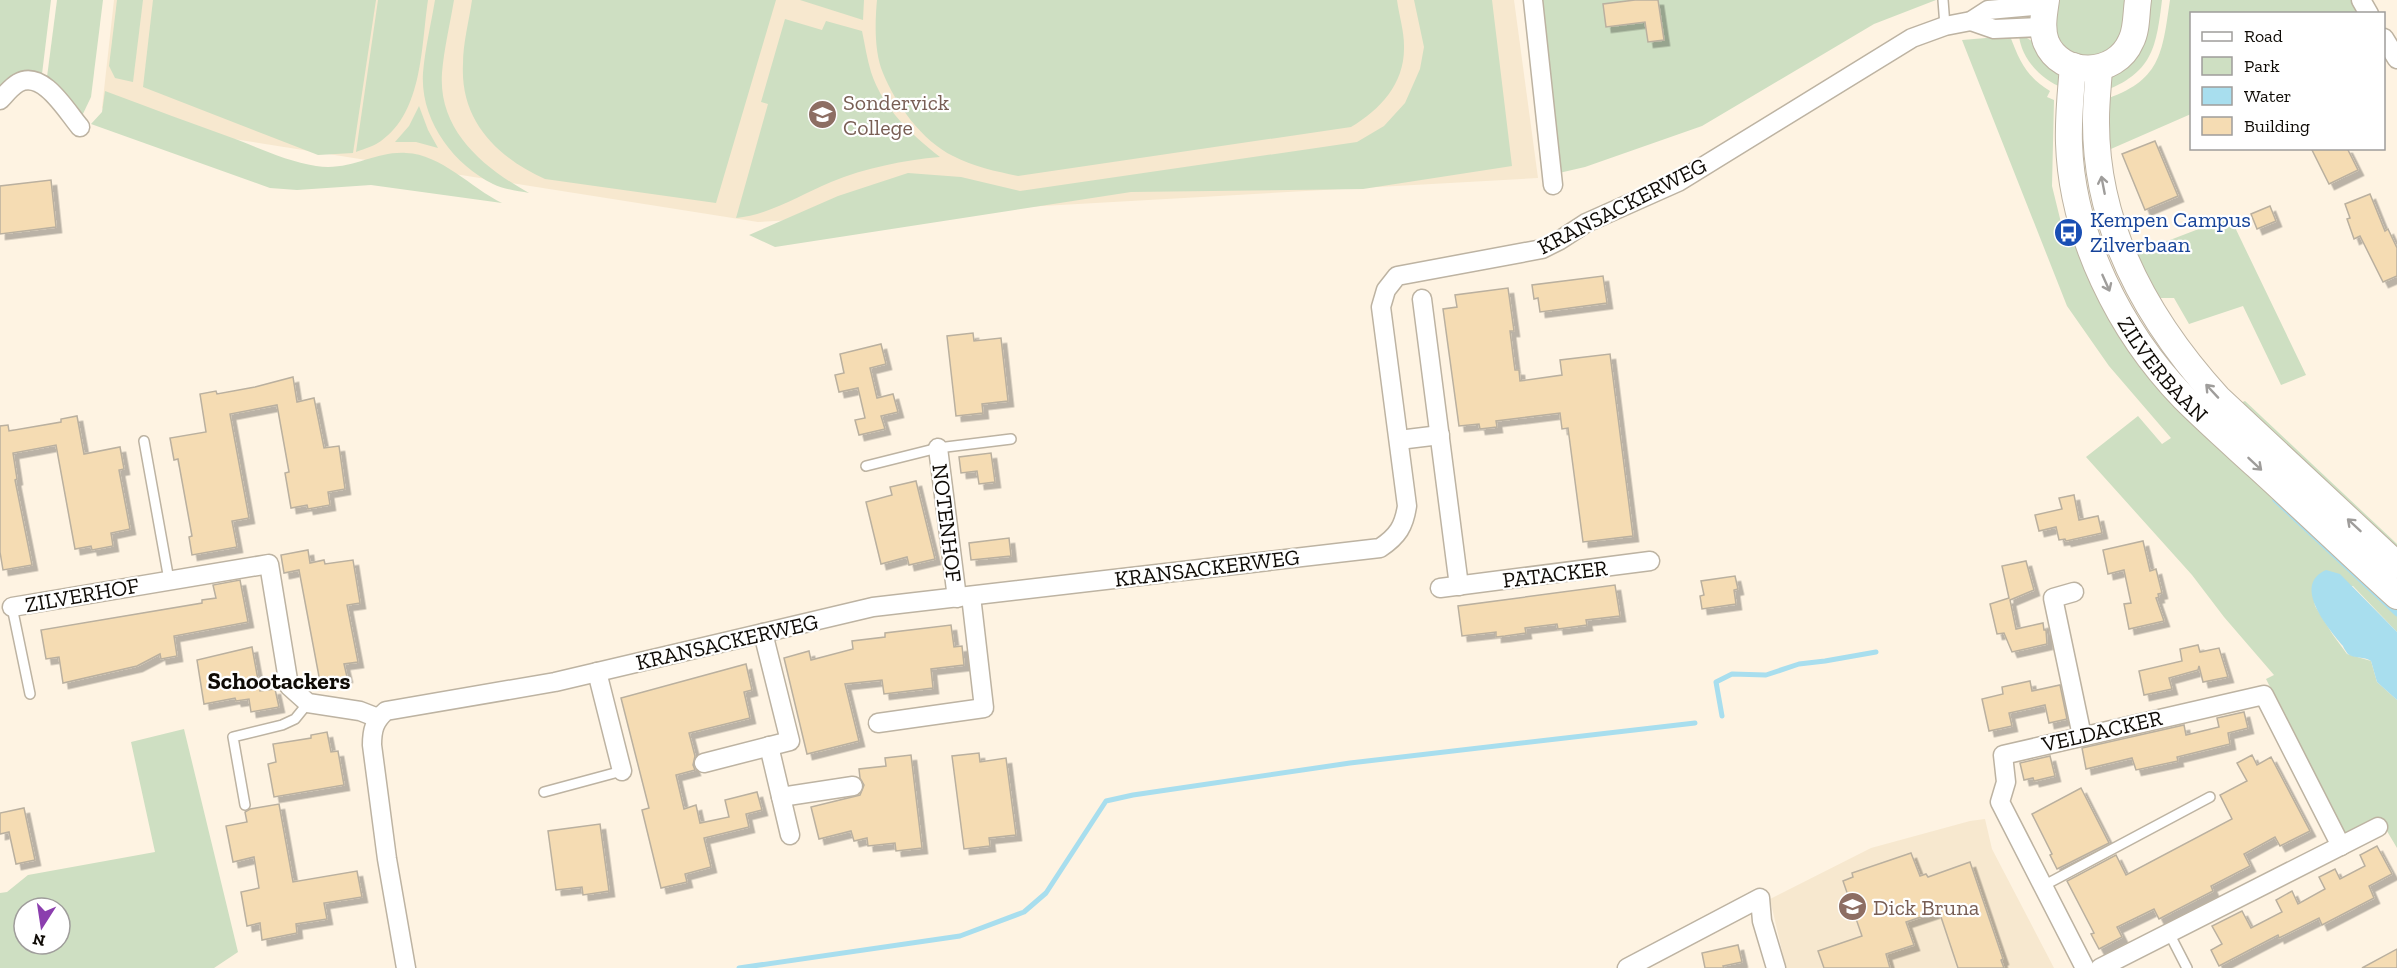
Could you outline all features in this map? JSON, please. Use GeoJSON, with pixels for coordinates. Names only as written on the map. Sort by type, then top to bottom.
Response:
{"type":"FeatureCollection","features":[{"type":"Feature","properties":{"kind":"main road"},"geometry":{"type":"LineString","coordinates":[[2045,10],[2046,40],[2052,52],[2073,66],[2099,69],[2119,59],[2133,40],[2138,0]]}},
{"type":"Feature","properties":{"kind":"main road","name":"ZILVERBAAN"},"geometry":{"type":"LineString","coordinates":[[2073,66],[2068,144],[2076,195],[2084,229],[2095,259],[2109,291],[2127,322],[2149,355],[2184,398],[2397,596]]}},
{"type":"Feature","properties":{"kind":"main road","name":"ZILVERBAAN"},"geometry":{"type":"LineString","coordinates":[[2099,69],[2097,144],[2112,224],[2133,278],[2161,328],[2187,363],[2218,398],[2397,565]]}},
{"type":"Feature","properties":{"kind":"street"},"geometry":{"type":"LineString","coordinates":[[1533,0],[1553,185]]}},
{"type":"Feature","properties":{"kind":"street","name":"KRANSACKERWEG"},"geometry":{"type":"LineString","coordinates":[[378,718],[386,711],[402,707],[555,682],[873,607],[1380,548],[1395,538],[1405,523],[1407,506],[1381,307],[1386,290],[1397,276],[1542,249],[1586,223],[1678,182],[1912,38],[1945,26],[1971,21],[1988,10],[2045,10]]}},
{"type":"Feature","properties":{"kind":"street"},"geometry":{"type":"LineString","coordinates":[[2385,40],[2397,59]]}},
{"type":"Feature","properties":{"kind":"street"},"geometry":{"type":"LineString","coordinates":[[0,100],[19,82],[30,81],[41,84],[52,91],[80,127]]}},
{"type":"Feature","properties":{"kind":"street"},"geometry":{"type":"LineString","coordinates":[[1422,299],[1459,586]]}},
{"type":"Feature","properties":{"kind":"street"},"geometry":{"type":"LineString","coordinates":[[1399,440],[1440,435]]}},
{"type":"Feature","properties":{"kind":"street","name":"NOTENHOF"},"geometry":{"type":"LineString","coordinates":[[878,723],[984,708],[938,448]]}},
{"type":"Feature","properties":{"kind":"street","name":"PATACKER"},"geometry":{"type":"LineString","coordinates":[[1440,588],[1650,561]]}},
{"type":"Feature","properties":{"kind":"street","name":"ZILVERHOF"},"geometry":{"type":"LineString","coordinates":[[12,607],[269,564],[289,686],[308,703]]}},
{"type":"Feature","properties":{"kind":"street"},"geometry":{"type":"LineString","coordinates":[[2074,592],[2053,598],[2082,736]]}},
{"type":"Feature","properties":{"kind":"street"},"geometry":{"type":"LineString","coordinates":[[704,763],[790,741],[763,633]]}},
{"type":"Feature","properties":{"kind":"street"},"geometry":{"type":"LineString","coordinates":[[597,672],[622,771]]}},
{"type":"Feature","properties":{"kind":"street","name":"VELDACKER"},"geometry":{"type":"LineString","coordinates":[[2085,968],[2000,802],[2006,782],[2003,755],[2264,695],[2341,846]]}},
{"type":"Feature","properties":{"kind":"street"},"geometry":{"type":"LineString","coordinates":[[308,703],[360,711],[378,718],[372,731],[372,746],[387,859],[406,968]]}},
{"type":"Feature","properties":{"kind":"street"},"geometry":{"type":"LineString","coordinates":[[769,746],[790,835]]}},
{"type":"Feature","properties":{"kind":"street"},"geometry":{"type":"LineString","coordinates":[[781,796],[853,786]]}},
{"type":"Feature","properties":{"kind":"street"},"geometry":{"type":"LineString","coordinates":[[2100,968],[2378,827]]}},
{"type":"Feature","properties":{"kind":"street"},"geometry":{"type":"LineString","coordinates":[[1627,968],[1760,898],[1762,921],[1776,968]]}},
{"type":"Feature","properties":{"kind":"lane"},"geometry":{"type":"LineString","coordinates":[[1943,0],[1945,26]]}},
{"type":"Feature","properties":{"kind":"lane","name":"NOTENHOF"},"geometry":{"type":"LineString","coordinates":[[866,466],[938,448],[1011,439]]}},
{"type":"Feature","properties":{"kind":"lane","name":"ZILVERHOF"},"geometry":{"type":"LineString","coordinates":[[144,441],[169,580]]}},
{"type":"Feature","properties":{"kind":"lane","name":"ZILVERHOF"},"geometry":{"type":"LineString","coordinates":[[12,607],[30,694]]}},
{"type":"Feature","properties":{"kind":"lane"},"geometry":{"type":"LineString","coordinates":[[245,805],[233,737],[295,719],[308,703]]}},
{"type":"Feature","properties":{"kind":"lane"},"geometry":{"type":"LineString","coordinates":[[544,792],[622,771]]}},
{"type":"Feature","properties":{"kind":"lane"},"geometry":{"type":"LineString","coordinates":[[2043,886],[2210,797]]}},
{"type":"Feature","properties":{"kind":"lane"},"geometry":{"type":"LineString","coordinates":[[2169,933],[2187,968]]}},
{"type":"Feature","properties":{"kind":"shaded area","name":"Sondervick College"},"geometry":{"type":"Polygon","coordinates":[[[114,0],[1514,0],[1538,178],[758,222],[127,122],[102,108],[114,0]]]}},
{"type":"Feature","properties":{"kind":"shaded area"},"geometry":{"type":"Polygon","coordinates":[[[1985,819],[1992,849],[2054,968],[1786,968],[1770,899],[1871,848],[1985,819]]]}},
{"type":"Feature","properties":{"kind":"green space"},"geometry":{"type":"Polygon","coordinates":[[[0,0],[51,0],[42,74],[27,72],[0,92],[0,0]]]}},
{"type":"Feature","properties":{"kind":"green space"},"geometry":{"type":"Polygon","coordinates":[[[57,0],[103,0],[91,97],[81,118],[47,77],[57,0]]]}},
{"type":"Feature","properties":{"kind":"green space"},"geometry":{"type":"Polygon","coordinates":[[[117,0],[143,0],[133,82],[115,78],[109,66],[117,0]]]}},
{"type":"Feature","properties":{"kind":"green space"},"geometry":{"type":"Polygon","coordinates":[[[153,0],[376,0],[353,153],[318,155],[143,87],[153,0]]]}},
{"type":"Feature","properties":{"kind":"green space"},"geometry":{"type":"Polygon","coordinates":[[[378,0],[428,0],[421,57],[412,96],[395,128],[378,143],[356,152],[378,0]]]}},
{"type":"Feature","properties":{"kind":"green space"},"geometry":{"type":"Polygon","coordinates":[[[435,0],[454,0],[442,73],[443,94],[456,130],[467,145],[496,172],[529,193],[497,186],[478,175],[452,152],[433,124],[427,107],[423,73],[435,0]]]}},
{"type":"Feature","properties":{"kind":"green space"},"geometry":{"type":"Polygon","coordinates":[[[472,0],[776,0],[716,203],[545,179],[512,160],[497,148],[475,120],[464,84],[464,48],[472,0]]]}},
{"type":"Feature","properties":{"kind":"green space"},"geometry":{"type":"Polygon","coordinates":[[[800,0],[864,0],[863,20],[800,0]]]}},
{"type":"Feature","properties":{"kind":"green space"},"geometry":{"type":"Polygon","coordinates":[[[877,0],[1397,0],[1403,35],[1403,59],[1396,83],[1389,94],[1372,112],[1351,127],[1018,176],[977,166],[953,156],[931,141],[911,120],[888,85],[880,65],[876,36],[877,0]]]}},
{"type":"Feature","properties":{"kind":"green space"},"geometry":{"type":"Polygon","coordinates":[[[1414,0],[1492,0],[1512,166],[1363,189],[1131,192],[775,247],[749,235],[838,196],[908,173],[961,177],[1020,191],[1357,142],[1384,126],[1405,103],[1420,69],[1424,47],[1414,0]]]}},
{"type":"Feature","properties":{"kind":"green space"},"geometry":{"type":"Polygon","coordinates":[[[1536,0],[1936,0],[1874,24],[1702,126],[1585,167],[1559,173],[1536,0]]]}},
{"type":"Feature","properties":{"kind":"green space"},"geometry":{"type":"Polygon","coordinates":[[[2057,0],[2125,0],[2121,33],[2110,48],[2102,53],[2084,55],[2075,53],[2061,41],[2056,32],[2057,0]]]}},
{"type":"Feature","properties":{"kind":"green space"},"geometry":{"type":"Polygon","coordinates":[[[2147,0],[2162,0],[2154,46],[2141,67],[2132,76],[2119,85],[2102,92],[2147,0]]]}},
{"type":"Feature","properties":{"kind":"green space"},"geometry":{"type":"Polygon","coordinates":[[[2170,0],[2356,0],[2363,12],[2190,12],[2190,114],[2104,152],[2103,100],[2137,84],[2148,74],[2161,50],[2170,0]]]}},
{"type":"Feature","properties":{"kind":"green space"},"geometry":{"type":"Polygon","coordinates":[[[785,19],[822,30],[826,21],[862,31],[871,72],[883,98],[899,120],[940,157],[913,160],[857,173],[831,182],[772,209],[736,218],[768,104],[761,102],[785,19]]]}},
{"type":"Feature","properties":{"kind":"green space"},"geometry":{"type":"Polygon","coordinates":[[[2010,36],[2029,74],[2050,91],[2047,97],[2054,100],[2052,186],[2067,247],[2076,246],[2108,303],[2397,602],[2397,632],[2353,586],[2312,587],[2315,606],[2347,654],[2371,661],[2377,682],[2397,700],[2397,848],[2381,821],[2347,838],[2266,679],[2274,675],[2224,617],[2192,575],[2086,457],[2138,416],[2162,444],[2171,438],[2109,366],[2067,306],[1962,40],[2010,36]]]}},
{"type":"Feature","properties":{"kind":"green space"},"geometry":{"type":"Polygon","coordinates":[[[2019,36],[2040,48],[2057,73],[2063,88],[2040,74],[2028,61],[2019,36]]]}},
{"type":"Feature","properties":{"kind":"green space"},"geometry":{"type":"Polygon","coordinates":[[[105,91],[296,162],[328,167],[395,153],[419,155],[444,165],[502,203],[371,185],[297,190],[270,188],[91,124],[102,112],[105,91]]]}},
{"type":"Feature","properties":{"kind":"green space"},"geometry":{"type":"Polygon","coordinates":[[[419,106],[438,148],[416,142],[395,142],[409,126],[419,106]]]}},
{"type":"Feature","properties":{"kind":"green space"},"geometry":{"type":"Polygon","coordinates":[[[2230,217],[2306,375],[2281,385],[2243,306],[2189,324],[2174,298],[2159,298],[2136,253],[2230,217]]]}},
{"type":"Feature","properties":{"kind":"green space"},"geometry":{"type":"Polygon","coordinates":[[[2245,401],[2397,544],[2397,559],[2233,406],[2245,401]]]}},
{"type":"Feature","properties":{"kind":"green space"},"geometry":{"type":"Polygon","coordinates":[[[184,729],[238,952],[214,968],[0,968],[0,893],[7,892],[28,875],[155,852],[131,742],[184,729]]]}},
{"type":"Feature","properties":{"kind":"water"},"geometry":{"type":"Polygon","coordinates":[[[2326,570],[2340,574],[2397,632],[2397,700],[2377,682],[2371,661],[2348,654],[2322,618],[2312,596],[2312,586],[2316,577],[2326,570]]]}},
{"type":"Feature","properties":{"kind":"building"},"geometry":{"type":"Polygon","coordinates":[[[1658,0],[1664,40],[1648,42],[1645,22],[1606,27],[1603,4],[1658,0]]]}},
{"type":"Feature","properties":{"kind":"building"},"geometry":{"type":"Polygon","coordinates":[[[2155,141],[2178,196],[2145,210],[2122,154],[2155,141]]]}},
{"type":"Feature","properties":{"kind":"building"},"geometry":{"type":"Polygon","coordinates":[[[2312,150],[2348,150],[2358,170],[2329,184],[2312,150]]]}},
{"type":"Feature","properties":{"kind":"building"},"geometry":{"type":"Polygon","coordinates":[[[51,180],[56,227],[0,234],[0,186],[51,180]]]}},
{"type":"Feature","properties":{"kind":"building"},"geometry":{"type":"Polygon","coordinates":[[[2370,194],[2385,231],[2388,229],[2397,248],[2397,276],[2383,282],[2360,236],[2354,239],[2347,219],[2350,218],[2345,204],[2370,194]]]}},
{"type":"Feature","properties":{"kind":"building"},"geometry":{"type":"Polygon","coordinates":[[[2270,206],[2276,221],[2257,229],[2251,214],[2270,206]]]}},
{"type":"Feature","properties":{"kind":"building"},"geometry":{"type":"Polygon","coordinates":[[[1603,276],[1607,303],[1540,312],[1538,298],[1534,299],[1532,285],[1603,276]]]}},
{"type":"Feature","properties":{"kind":"building"},"geometry":{"type":"Polygon","coordinates":[[[1508,288],[1514,331],[1510,331],[1513,355],[1515,370],[1519,370],[1520,381],[1562,375],[1560,360],[1610,354],[1633,536],[1583,542],[1568,428],[1562,429],[1560,413],[1496,421],[1497,427],[1480,429],[1479,424],[1459,426],[1443,309],[1457,307],[1455,295],[1508,288]]]}},
{"type":"Feature","properties":{"kind":"building"},"geometry":{"type":"Polygon","coordinates":[[[973,333],[974,341],[1001,338],[1008,401],[982,404],[983,413],[956,416],[947,336],[973,333]]]}},
{"type":"Feature","properties":{"kind":"building"},"geometry":{"type":"Polygon","coordinates":[[[881,344],[886,364],[870,368],[877,398],[893,394],[898,412],[881,416],[885,429],[859,435],[855,420],[865,418],[858,388],[839,392],[835,375],[844,373],[840,354],[881,344]]]}},
{"type":"Feature","properties":{"kind":"building"},"geometry":{"type":"Polygon","coordinates":[[[293,377],[297,402],[314,398],[324,448],[339,446],[345,489],[328,492],[330,505],[308,509],[307,505],[291,508],[285,473],[289,472],[277,405],[230,414],[249,518],[232,521],[237,547],[192,555],[189,537],[192,536],[178,459],[174,460],[170,438],[206,432],[200,394],[216,391],[217,394],[293,377]]]}},
{"type":"Feature","properties":{"kind":"building"},"geometry":{"type":"Polygon","coordinates":[[[77,416],[84,454],[120,447],[124,469],[119,470],[130,529],[111,533],[113,546],[92,550],[91,546],[75,549],[56,445],[13,453],[17,479],[15,480],[32,565],[3,570],[0,552],[0,426],[8,425],[9,431],[61,422],[61,419],[77,416]]]}},
{"type":"Feature","properties":{"kind":"building"},"geometry":{"type":"Polygon","coordinates":[[[991,453],[995,482],[979,484],[977,471],[961,473],[959,457],[991,453]]]}},
{"type":"Feature","properties":{"kind":"building"},"geometry":{"type":"Polygon","coordinates":[[[916,481],[935,559],[909,565],[907,557],[881,564],[866,502],[892,495],[890,487],[916,481]]]}},
{"type":"Feature","properties":{"kind":"building"},"geometry":{"type":"Polygon","coordinates":[[[2074,495],[2079,520],[2098,516],[2102,533],[2066,541],[2065,539],[2059,540],[2056,527],[2039,531],[2035,515],[2062,509],[2059,498],[2074,495]]]}},
{"type":"Feature","properties":{"kind":"building"},"geometry":{"type":"Polygon","coordinates":[[[1009,538],[1011,556],[971,560],[969,543],[1009,538]]]}},
{"type":"Feature","properties":{"kind":"building"},"geometry":{"type":"Polygon","coordinates":[[[2143,541],[2150,571],[2156,569],[2162,593],[2156,598],[2164,621],[2129,629],[2124,604],[2131,603],[2124,570],[2108,574],[2103,550],[2143,541]]]}},
{"type":"Feature","properties":{"kind":"building"},"geometry":{"type":"Polygon","coordinates":[[[308,550],[310,563],[324,560],[325,564],[353,560],[360,603],[347,605],[358,662],[344,664],[347,677],[320,682],[299,570],[284,573],[281,555],[308,550]]]}},
{"type":"Feature","properties":{"kind":"building"},"geometry":{"type":"Polygon","coordinates":[[[2026,561],[2034,590],[2010,600],[2016,629],[2043,623],[2047,644],[2012,652],[2004,633],[1997,634],[1990,604],[2009,598],[2002,566],[2026,561]]]}},
{"type":"Feature","properties":{"kind":"building"},"geometry":{"type":"Polygon","coordinates":[[[1735,576],[1738,589],[1734,590],[1736,604],[1702,609],[1700,596],[1704,595],[1701,581],[1735,576]]]}},
{"type":"Feature","properties":{"kind":"building"},"geometry":{"type":"Polygon","coordinates":[[[240,580],[248,622],[174,636],[177,656],[161,659],[160,654],[137,666],[63,683],[59,657],[46,659],[41,630],[202,603],[202,600],[216,598],[213,585],[240,580]]]}},
{"type":"Feature","properties":{"kind":"building"},"geometry":{"type":"Polygon","coordinates":[[[1615,585],[1620,616],[1586,620],[1587,625],[1558,629],[1557,624],[1525,628],[1526,633],[1505,636],[1496,637],[1496,632],[1462,636],[1458,606],[1615,585]]]}},
{"type":"Feature","properties":{"kind":"building"},"geometry":{"type":"Polygon","coordinates":[[[951,625],[954,647],[962,646],[964,665],[931,669],[933,688],[884,694],[882,680],[845,684],[859,741],[807,754],[784,658],[809,651],[811,660],[853,649],[852,641],[885,637],[885,633],[951,625]]]}},
{"type":"Feature","properties":{"kind":"building"},"geometry":{"type":"Polygon","coordinates":[[[2198,645],[2200,652],[2219,648],[2228,677],[2203,682],[2199,666],[2198,670],[2169,678],[2172,689],[2144,695],[2139,671],[2182,661],[2180,649],[2198,645]]]}},
{"type":"Feature","properties":{"kind":"building"},"geometry":{"type":"Polygon","coordinates":[[[252,647],[260,691],[275,689],[279,707],[251,712],[249,699],[236,701],[235,698],[204,704],[197,660],[252,647]]]}},
{"type":"Feature","properties":{"kind":"building"},"geometry":{"type":"Polygon","coordinates":[[[746,664],[752,690],[744,692],[750,718],[689,733],[695,756],[693,765],[695,770],[676,775],[684,809],[696,805],[700,823],[729,817],[725,800],[757,792],[762,810],[746,814],[749,827],[704,838],[711,867],[685,874],[687,882],[661,888],[642,810],[649,808],[621,698],[746,664]]]}},
{"type":"Feature","properties":{"kind":"building"},"geometry":{"type":"Polygon","coordinates":[[[2030,681],[2032,691],[2060,685],[2067,719],[2049,723],[2045,705],[2009,713],[2012,726],[1989,731],[1982,699],[2003,694],[2002,687],[2030,681]]]}},
{"type":"Feature","properties":{"kind":"building"},"geometry":{"type":"Polygon","coordinates":[[[2244,712],[2248,728],[2228,733],[2230,744],[2177,757],[2178,761],[2136,770],[2132,758],[2086,769],[2082,748],[2184,725],[2186,735],[2219,727],[2217,718],[2244,712]]]}},
{"type":"Feature","properties":{"kind":"building"},"geometry":{"type":"Polygon","coordinates":[[[327,732],[331,752],[338,751],[344,785],[274,797],[268,764],[276,762],[273,744],[311,738],[311,735],[327,732]]]}},
{"type":"Feature","properties":{"kind":"building"},"geometry":{"type":"Polygon","coordinates":[[[979,753],[980,762],[1006,758],[1016,835],[989,838],[990,846],[964,849],[952,756],[979,753]]]}},
{"type":"Feature","properties":{"kind":"building"},"geometry":{"type":"Polygon","coordinates":[[[911,755],[922,848],[896,851],[895,843],[868,846],[867,838],[854,841],[851,831],[819,839],[811,807],[860,795],[864,785],[859,769],[886,766],[885,758],[911,755]]]}},
{"type":"Feature","properties":{"kind":"building"},"geometry":{"type":"Polygon","coordinates":[[[2252,755],[2257,765],[2271,757],[2310,831],[2280,846],[2275,837],[2244,854],[2250,866],[2211,886],[2213,891],[2159,919],[2154,909],[2117,927],[2122,937],[2099,949],[2091,934],[2094,933],[2067,881],[2116,855],[2126,875],[2232,819],[2220,795],[2247,781],[2237,763],[2252,755]]]}},
{"type":"Feature","properties":{"kind":"building"},"geometry":{"type":"Polygon","coordinates":[[[2050,756],[2055,776],[2034,781],[2033,778],[2024,780],[2020,763],[2050,756]]]}},
{"type":"Feature","properties":{"kind":"building"},"geometry":{"type":"Polygon","coordinates":[[[2081,788],[2109,843],[2057,869],[2032,814],[2081,788]]]}},
{"type":"Feature","properties":{"kind":"building"},"geometry":{"type":"Polygon","coordinates":[[[279,804],[293,882],[357,871],[362,897],[324,903],[327,919],[296,924],[297,933],[262,940],[260,923],[247,926],[241,892],[259,888],[254,857],[233,862],[226,826],[247,822],[245,812],[250,809],[279,804]]]}},
{"type":"Feature","properties":{"kind":"building"},"geometry":{"type":"Polygon","coordinates":[[[24,808],[35,860],[16,864],[9,832],[0,834],[0,813],[24,808]]]}},
{"type":"Feature","properties":{"kind":"building"},"geometry":{"type":"Polygon","coordinates":[[[600,824],[609,891],[583,895],[582,887],[556,890],[548,831],[600,824]]]}},
{"type":"Feature","properties":{"kind":"building"},"geometry":{"type":"Polygon","coordinates":[[[2377,846],[2392,874],[2369,886],[2374,898],[2322,925],[2319,918],[2279,938],[2278,935],[2219,966],[2211,950],[2222,944],[2212,926],[2242,911],[2251,928],[2282,912],[2276,900],[2292,891],[2298,904],[2325,889],[2319,877],[2335,869],[2340,879],[2365,866],[2360,855],[2377,846]]]}},
{"type":"Feature","properties":{"kind":"building"},"geometry":{"type":"Polygon","coordinates":[[[1911,853],[1920,876],[1926,874],[1928,877],[1970,862],[2004,968],[1958,968],[1939,911],[1906,922],[1914,945],[1886,954],[1890,968],[1824,968],[1818,951],[1862,936],[1843,881],[1853,877],[1852,873],[1911,853]]]}},
{"type":"Feature","properties":{"kind":"building"},"geometry":{"type":"Polygon","coordinates":[[[1738,945],[1742,962],[1723,966],[1724,968],[1705,968],[1702,953],[1738,945]]]}},
{"type":"Feature","properties":{"kind":"building"},"geometry":{"type":"Polygon","coordinates":[[[2397,949],[2397,968],[2362,968],[2397,949]]]}},
{"type":"Feature","properties":{"kind":"waterway"},"geometry":{"type":"LineString","coordinates":[[2275,500],[2397,614]]}},
{"type":"Feature","properties":{"kind":"waterway"},"geometry":{"type":"LineString","coordinates":[[1722,716],[1716,682],[1732,674],[1766,675],[1799,664],[1876,652]]}},
{"type":"Feature","properties":{"kind":"waterway"},"geometry":{"type":"LineString","coordinates":[[739,968],[960,936],[1024,912],[1046,893],[1106,801],[1350,763],[1695,723]]}},
{"type":"Feature","properties":{"kind":"place","name":"Sondervick College"},"geometry":{"type":"Point","coordinates":[822,115]}},
{"type":"Feature","properties":{"kind":"place","name":"Kempen Campus Zilverbaan"},"geometry":{"type":"Point","coordinates":[2069,232]}},
{"type":"Feature","properties":{"kind":"place","name":"Dick Bruna"},"geometry":{"type":"Point","coordinates":[1852,907]}},
{"type":"Feature","properties":{"kind":"district","name":"Schootackers"},"geometry":{"type":"Point","coordinates":[279,680]}}]}
